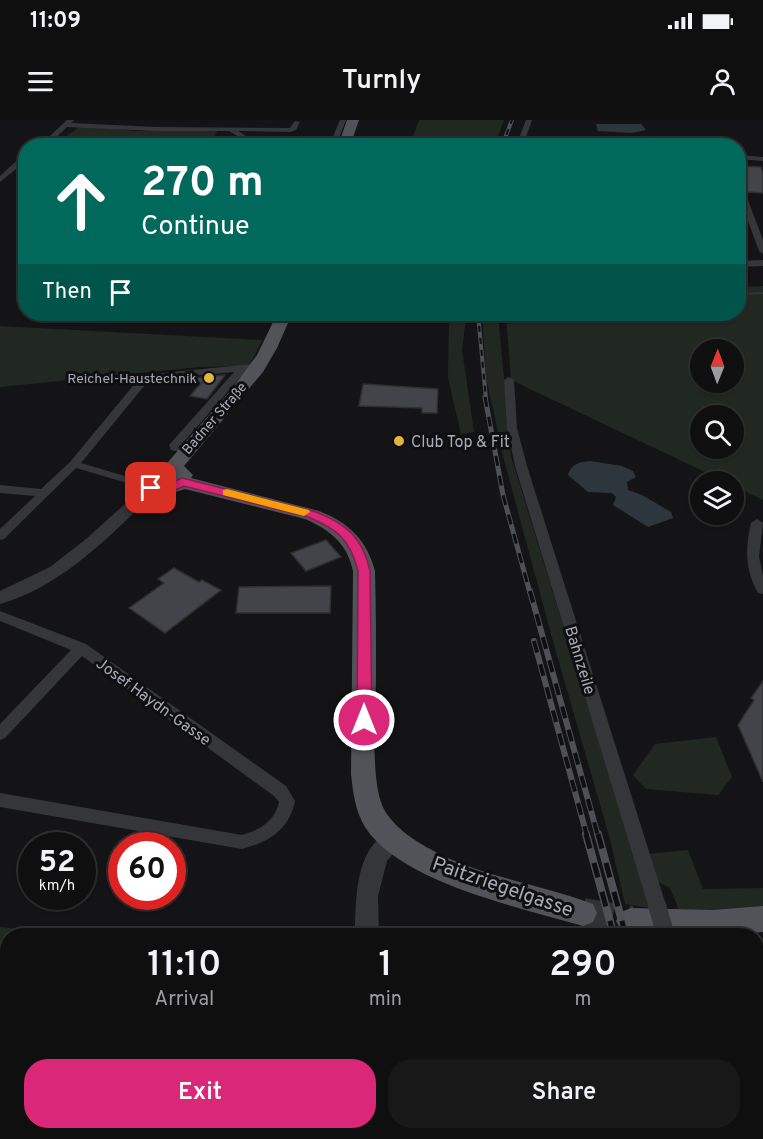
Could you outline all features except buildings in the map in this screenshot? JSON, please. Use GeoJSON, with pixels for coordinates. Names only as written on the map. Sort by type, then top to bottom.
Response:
{"type":"FeatureCollection","features":[{"type":"Feature","properties":{"kind":"main road"},"geometry":{"type":"LineString","coordinates":[[347,138],[353,120]]}},
{"type":"Feature","properties":{"kind":"main road","name":"Badner Straße"},"geometry":{"type":"LineString","coordinates":[[177,475],[185,450],[250,368],[280,321]]}},
{"type":"Feature","properties":{"kind":"main road"},"geometry":{"type":"LineString","coordinates":[[148,484],[167,490],[177,475],[312,514],[330,522],[344,532],[359,551],[364,581],[364,782],[375,818],[393,840]]}},
{"type":"Feature","properties":{"kind":"main road","name":"Paitzriegelgasse"},"geometry":{"type":"LineString","coordinates":[[393,840],[434,865],[464,877],[583,913]]}},
{"type":"Feature","properties":{"kind":"main road"},"geometry":{"type":"LineString","coordinates":[[631,921],[712,923],[763,919]]}},
{"type":"Feature","properties":{"kind":"street"},"geometry":{"type":"LineString","coordinates":[[51,138],[69,122],[80,120]]}},
{"type":"Feature","properties":{"kind":"street"},"geometry":{"type":"LineString","coordinates":[[335,138],[343,120]]}},
{"type":"Feature","properties":{"kind":"street"},"geometry":{"type":"LineString","coordinates":[[524,138],[529,120]]}},
{"type":"Feature","properties":{"kind":"street"},"geometry":{"type":"LineString","coordinates":[[69,122],[137,129],[290,130],[294,129],[297,122]]}},
{"type":"Feature","properties":{"kind":"street"},"geometry":{"type":"LineString","coordinates":[[230,129],[246,138]]}},
{"type":"Feature","properties":{"kind":"street"},"geometry":{"type":"LineString","coordinates":[[746,158],[763,159]]}},
{"type":"Feature","properties":{"kind":"street"},"geometry":{"type":"LineString","coordinates":[[0,180],[18,163]]}},
{"type":"Feature","properties":{"kind":"street"},"geometry":{"type":"LineString","coordinates":[[9,170],[18,170]]}},
{"type":"Feature","properties":{"kind":"street"},"geometry":{"type":"LineString","coordinates":[[746,205],[763,251]]}},
{"type":"Feature","properties":{"kind":"street"},"geometry":{"type":"LineString","coordinates":[[746,264],[763,263]]}},
{"type":"Feature","properties":{"kind":"street"},"geometry":{"type":"LineString","coordinates":[[0,536],[74,464],[146,377],[196,370],[250,368]]}},
{"type":"Feature","properties":{"kind":"street","name":"Bahnzeile"},"geometry":{"type":"LineString","coordinates":[[509,380],[512,428],[521,466],[664,928]]}},
{"type":"Feature","properties":{"kind":"street"},"geometry":{"type":"LineString","coordinates":[[74,464],[148,484]]}},
{"type":"Feature","properties":{"kind":"street"},"geometry":{"type":"LineString","coordinates":[[0,598],[56,571],[92,543],[148,484]]}},
{"type":"Feature","properties":{"kind":"street"},"geometry":{"type":"LineString","coordinates":[[0,489],[45,493]]}},
{"type":"Feature","properties":{"kind":"street"},"geometry":{"type":"LineString","coordinates":[[757,523],[751,553],[754,571],[763,590]]}},
{"type":"Feature","properties":{"kind":"street","name":"Josef Haydn-Gasse"},"geometry":{"type":"LineString","coordinates":[[0,616],[81,648],[280,792],[287,801],[286,812],[276,827],[257,839],[242,842],[0,800]]}},
{"type":"Feature","properties":{"kind":"street"},"geometry":{"type":"LineString","coordinates":[[0,734],[81,648]]}},
{"type":"Feature","properties":{"kind":"street"},"geometry":{"type":"LineString","coordinates":[[367,928],[367,896],[377,857],[393,840]]}},
{"type":"Feature","properties":{"kind":"shaded area"},"geometry":{"type":"Polygon","coordinates":[[[419,120],[504,120],[498,138],[413,138],[419,120]]]}},
{"type":"Feature","properties":{"kind":"shaded area"},"geometry":{"type":"Polygon","coordinates":[[[596,124],[641,124],[646,130],[632,133],[598,131],[596,124]]]}},
{"type":"Feature","properties":{"kind":"shaded area"},"geometry":{"type":"Polygon","coordinates":[[[81,126],[136,131],[218,130],[213,138],[64,138],[81,126]]]}},
{"type":"Feature","properties":{"kind":"shaded area"},"geometry":{"type":"Polygon","coordinates":[[[763,286],[763,500],[744,491],[744,471],[703,471],[511,380],[507,321],[746,321],[746,287],[763,286]]]}},
{"type":"Feature","properties":{"kind":"shaded area"},"geometry":{"type":"Polygon","coordinates":[[[449,321],[466,321],[462,350],[474,432],[461,434],[448,378],[449,321]]]}},
{"type":"Feature","properties":{"kind":"shaded area"},"geometry":{"type":"Polygon","coordinates":[[[482,321],[499,321],[511,456],[650,908],[625,904],[610,839],[503,456],[486,377],[482,321]]]}},
{"type":"Feature","properties":{"kind":"shaded area"},"geometry":{"type":"Polygon","coordinates":[[[0,326],[262,340],[249,366],[199,367],[0,387],[0,326]]]}},
{"type":"Feature","properties":{"kind":"shaded area"},"geometry":{"type":"Polygon","coordinates":[[[590,461],[622,466],[633,471],[636,477],[627,482],[628,490],[642,495],[671,512],[673,518],[648,527],[613,505],[616,497],[612,493],[588,492],[568,475],[576,464],[590,461]]]}},
{"type":"Feature","properties":{"kind":"shaded area"},"geometry":{"type":"Polygon","coordinates":[[[716,737],[732,777],[718,795],[646,789],[633,775],[655,744],[716,737]]]}},
{"type":"Feature","properties":{"kind":"shaded area"},"geometry":{"type":"Polygon","coordinates":[[[688,850],[703,889],[763,888],[763,906],[679,910],[670,888],[658,882],[648,854],[688,850]]]}},
{"type":"Feature","properties":{"kind":"waterway"},"geometry":{"type":"LineString","coordinates":[[746,294],[763,293]]}},
{"type":"Feature","properties":{"kind":"tunnel"},"geometry":{"type":"LineString","coordinates":[[583,913],[631,921]]}},
{"type":"Feature","properties":{"kind":"railway"},"geometry":{"type":"LineString","coordinates":[[505,138],[512,120]]}},
{"type":"Feature","properties":{"kind":"railway"},"geometry":{"type":"LineString","coordinates":[[479,321],[486,399]]}},
{"type":"Feature","properties":{"kind":"railway"},"geometry":{"type":"LineString","coordinates":[[485,397],[503,495],[530,593]]}},
{"type":"Feature","properties":{"kind":"railway"},"geometry":{"type":"LineString","coordinates":[[530,591],[598,836]]}},
{"type":"Feature","properties":{"kind":"railway"},"geometry":{"type":"LineString","coordinates":[[534,641],[587,836]]}},
{"type":"Feature","properties":{"kind":"railway"},"geometry":{"type":"LineString","coordinates":[[586,834],[612,928]]}},
{"type":"Feature","properties":{"kind":"railway"},"geometry":{"type":"LineString","coordinates":[[598,834],[624,928]]}},
{"type":"Feature","properties":{"kind":"slow traffic"},"geometry":{"type":"LineString","coordinates":[[227,493],[304,512]]}},
{"type":"Feature","properties":{"kind":"place","name":"Reichel-Haustechnik"},"geometry":{"type":"Point","coordinates":[209,378]}},
{"type":"Feature","properties":{"kind":"place","name":"Club Top & Fit"},"geometry":{"type":"Point","coordinates":[399,441]}},
{"type":"Feature","properties":{"kind":"route"},"geometry":{"type":"LineString","coordinates":[[151,488],[167,490],[182,482],[197,485],[312,514],[330,522],[344,532],[359,551],[364,571],[364,720]]}}]}
